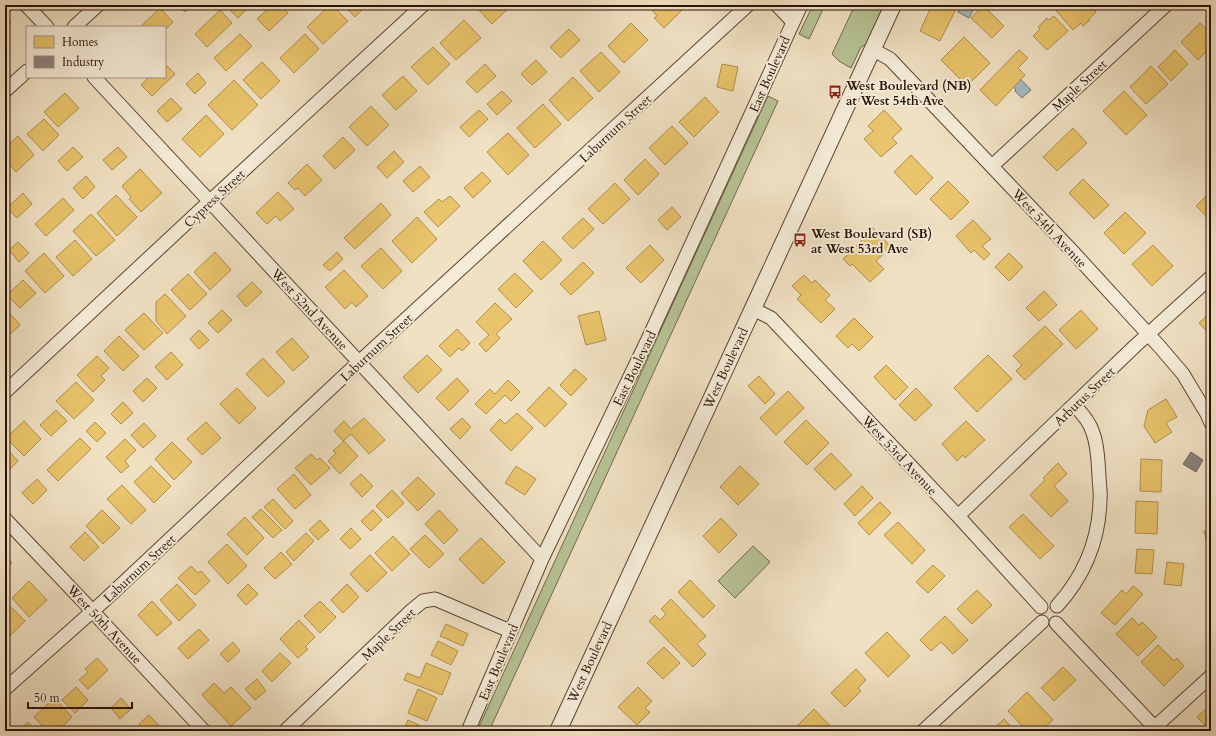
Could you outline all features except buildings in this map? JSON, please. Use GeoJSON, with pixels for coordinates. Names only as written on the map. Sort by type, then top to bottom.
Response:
{"type":"FeatureCollection","features":[{"type":"Feature","properties":{"kind":"street"},"geometry":{"type":"LineString","coordinates":[[26,5],[45,26]]}},
{"type":"Feature","properties":{"kind":"street"},"geometry":{"type":"LineString","coordinates":[[75,26],[98,5]]}},
{"type":"Feature","properties":{"kind":"street","name":"Cypress Street"},"geometry":{"type":"LineString","coordinates":[[5,392],[423,5]]}},
{"type":"Feature","properties":{"kind":"street","name":"Laburnum Street"},"geometry":{"type":"LineString","coordinates":[[5,689],[93,611],[360,362],[748,5]]}},
{"type":"Feature","properties":{"kind":"street"},"geometry":{"type":"LineString","coordinates":[[777,5],[793,22]]}},
{"type":"Feature","properties":{"kind":"street","name":"East Boulevard"},"geometry":{"type":"LineString","coordinates":[[468,731],[542,559],[649,337],[801,5]]}},
{"type":"Feature","properties":{"kind":"street","name":"West Boulevard"},"geometry":{"type":"LineString","coordinates":[[558,731],[893,5]]}},
{"type":"Feature","properties":{"kind":"street","name":"Maple Street"},"geometry":{"type":"LineString","coordinates":[[992,166],[1166,5]]}},
{"type":"Feature","properties":{"kind":"street","name":"West 54th Avenue"},"geometry":{"type":"LineString","coordinates":[[872,49],[890,59],[1073,252],[1160,347],[1183,374],[1211,423]]}},
{"type":"Feature","properties":{"kind":"street"},"geometry":{"type":"LineString","coordinates":[[5,91],[26,72]]}},
{"type":"Feature","properties":{"kind":"street","name":"West 52nd Avenue"},"geometry":{"type":"LineString","coordinates":[[95,78],[542,559]]}},
{"type":"Feature","properties":{"kind":"street","name":"Arbutus Street"},"geometry":{"type":"LineString","coordinates":[[958,516],[1148,334],[1211,276]]}},
{"type":"Feature","properties":{"kind":"street","name":"West 53rd Avenue"},"geometry":{"type":"LineString","coordinates":[[753,309],[771,318],[958,516],[1041,607]]}},
{"type":"Feature","properties":{"kind":"street"},"geometry":{"type":"LineString","coordinates":[[1057,606],[1067,595],[1085,567],[1096,536],[1100,500],[1096,447],[1093,433],[1084,417],[1074,405]]}},
{"type":"Feature","properties":{"kind":"street","name":"West 50th Avenue"},"geometry":{"type":"LineString","coordinates":[[5,519],[204,731]]}},
{"type":"Feature","properties":{"kind":"street","name":"Maple Street"},"geometry":{"type":"LineString","coordinates":[[285,731],[423,601],[435,599],[510,631]]}},
{"type":"Feature","properties":{"kind":"street"},"geometry":{"type":"LineString","coordinates":[[1051,603],[1057,606],[1061,611],[1060,618],[1056,623],[1050,625],[1042,622],[1039,613],[1041,607],[1044,605],[1051,603]]}},
{"type":"Feature","properties":{"kind":"street"},"geometry":{"type":"LineString","coordinates":[[923,731],[1042,622]]}},
{"type":"Feature","properties":{"kind":"street"},"geometry":{"type":"LineString","coordinates":[[1056,623],[1156,729],[1211,676]]}},
{"type":"Feature","properties":{"kind":"green space"},"geometry":{"type":"Polygon","coordinates":[[[813,5],[825,5],[809,39],[799,34],[813,5]]]}},
{"type":"Feature","properties":{"kind":"green space"},"geometry":{"type":"Polygon","coordinates":[[[855,5],[881,5],[881,13],[867,44],[861,47],[851,68],[839,61],[832,54],[855,5]]]}},
{"type":"Feature","properties":{"kind":"green space"},"geometry":{"type":"Polygon","coordinates":[[[768,96],[778,101],[489,731],[477,731],[768,96]]]}},
{"type":"Feature","properties":{"kind":"green space"},"geometry":{"type":"Polygon","coordinates":[[[753,546],[770,562],[735,598],[718,581],[753,546]]]}},
{"type":"Feature","properties":{"kind":"water"},"geometry":{"type":"Polygon","coordinates":[[[962,5],[976,5],[969,18],[958,12],[962,5]]]}},
{"type":"Feature","properties":{"kind":"water"},"geometry":{"type":"Polygon","coordinates":[[[1009,67],[1031,90],[1022,98],[1002,74],[1009,67]]]}},
{"type":"Feature","properties":{"kind":"place","name":"West Boulevard (NB) at West 54th Ave"},"geometry":{"type":"Point","coordinates":[835,92]}},
{"type":"Feature","properties":{"kind":"place","name":"West Boulevard (SB) at West 53rd Ave"},"geometry":{"type":"Point","coordinates":[800,240]}}]}
